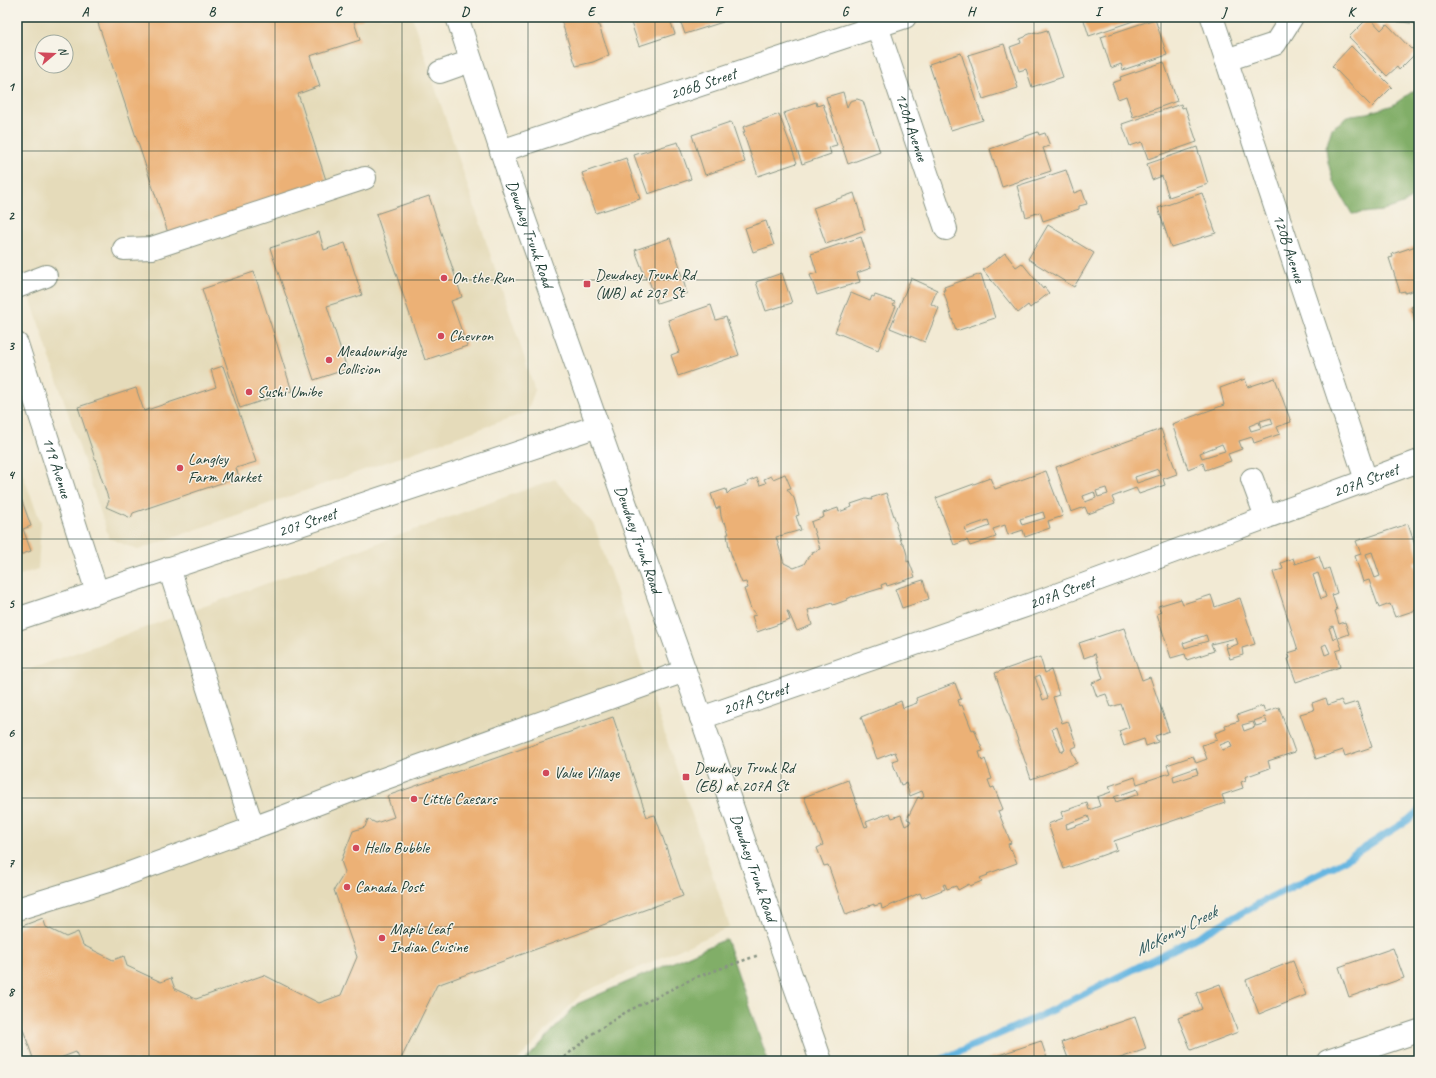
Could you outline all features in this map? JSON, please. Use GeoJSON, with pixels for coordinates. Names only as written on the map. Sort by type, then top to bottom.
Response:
{"type":"FeatureCollection","features":[{"type":"Feature","properties":{"kind":"street","name":"Dewdney Trunk Road"},"geometry":{"type":"LineString","coordinates":[[457,17],[501,151],[821,1061]]}},
{"type":"Feature","properties":{"kind":"street","name":"206B Street"},"geometry":{"type":"LineString","coordinates":[[501,151],[905,17]]}},
{"type":"Feature","properties":{"kind":"street","name":"120B Avenue"},"geometry":{"type":"LineString","coordinates":[[1212,17],[1366,480]]}},
{"type":"Feature","properties":{"kind":"street"},"geometry":{"type":"LineString","coordinates":[[1226,60],[1275,44],[1292,17]]}},
{"type":"Feature","properties":{"kind":"street","name":"120A Avenue"},"geometry":{"type":"LineString","coordinates":[[877,26],[946,229]]}},
{"type":"Feature","properties":{"kind":"street"},"geometry":{"type":"LineString","coordinates":[[440,72],[471,61]]}},
{"type":"Feature","properties":{"kind":"street"},"geometry":{"type":"LineString","coordinates":[[124,249],[152,248],[365,178]]}},
{"type":"Feature","properties":{"kind":"street"},"geometry":{"type":"LineString","coordinates":[[17,288],[46,276]]}},
{"type":"Feature","properties":{"kind":"street","name":"119 Avenue"},"geometry":{"type":"LineString","coordinates":[[17,344],[98,592]]}},
{"type":"Feature","properties":{"kind":"street","name":"207 Street"},"geometry":{"type":"LineString","coordinates":[[17,619],[598,426]]}},
{"type":"Feature","properties":{"kind":"street","name":"207A Street"},"geometry":{"type":"LineString","coordinates":[[701,718],[1037,602],[1419,461]]}},
{"type":"Feature","properties":{"kind":"street"},"geometry":{"type":"LineString","coordinates":[[1252,479],[1266,517]]}},
{"type":"Feature","properties":{"kind":"street"},"geometry":{"type":"LineString","coordinates":[[169,568],[254,828]]}},
{"type":"Feature","properties":{"kind":"street"},"geometry":{"type":"LineString","coordinates":[[17,910],[108,881],[372,783],[685,671]]}},
{"type":"Feature","properties":{"kind":"street"},"geometry":{"type":"LineString","coordinates":[[1328,1061],[1419,1031]]}},
{"type":"Feature","properties":{"kind":"path"},"geometry":{"type":"LineString","coordinates":[[560,1061],[592,1034],[626,1012],[694,978],[781,947]]}},
{"type":"Feature","properties":{"kind":"shaded area"},"geometry":{"type":"Polygon","coordinates":[[[17,17],[412,17],[535,390],[527,412],[138,550],[109,538],[31,300],[17,251],[17,17]]]}},
{"type":"Feature","properties":{"kind":"shaded area"},"geometry":{"type":"Polygon","coordinates":[[[17,459],[41,523],[38,569],[17,576],[17,459]]]}},
{"type":"Feature","properties":{"kind":"shaded area"},"geometry":{"type":"Polygon","coordinates":[[[555,479],[594,525],[730,927],[582,993],[517,1061],[42,1061],[17,993],[17,674],[555,479]]]}},
{"type":"Feature","properties":{"kind":"green space"},"geometry":{"type":"Polygon","coordinates":[[[1419,87],[1419,192],[1403,204],[1382,211],[1352,214],[1333,181],[1328,162],[1326,148],[1332,128],[1351,115],[1368,113],[1393,105],[1419,87]]]}},
{"type":"Feature","properties":{"kind":"green space"},"geometry":{"type":"Polygon","coordinates":[[[726,939],[768,1061],[525,1061],[577,1004],[726,939]]]}},
{"type":"Feature","properties":{"kind":"building"},"geometry":{"type":"Polygon","coordinates":[[[96,17],[363,17],[363,19],[354,22],[360,40],[310,56],[320,86],[298,94],[327,183],[169,236],[96,17]]]}},
{"type":"Feature","properties":{"kind":"building"},"geometry":{"type":"Polygon","coordinates":[[[560,17],[596,17],[609,55],[593,62],[576,66],[560,17]]]}},
{"type":"Feature","properties":{"kind":"building"},"geometry":{"type":"Polygon","coordinates":[[[629,17],[669,17],[675,34],[639,46],[629,17]]]}},
{"type":"Feature","properties":{"kind":"building"},"geometry":{"type":"Polygon","coordinates":[[[679,17],[721,17],[723,22],[685,34],[679,17]]]}},
{"type":"Feature","properties":{"kind":"building"},"geometry":{"type":"Polygon","coordinates":[[[1083,17],[1145,17],[1089,36],[1083,17]]]}},
{"type":"Feature","properties":{"kind":"building"},"geometry":{"type":"Polygon","coordinates":[[[1369,17],[1381,30],[1387,24],[1416,53],[1399,70],[1397,67],[1387,76],[1349,37],[1369,17]]]}},
{"type":"Feature","properties":{"kind":"building"},"geometry":{"type":"Polygon","coordinates":[[[1393,17],[1419,17],[1419,24],[1392,21],[1393,17]]]}},
{"type":"Feature","properties":{"kind":"building"},"geometry":{"type":"Polygon","coordinates":[[[1155,19],[1167,55],[1123,70],[1121,64],[1111,68],[1101,37],[1155,19]]]}},
{"type":"Feature","properties":{"kind":"building"},"geometry":{"type":"Polygon","coordinates":[[[1047,30],[1063,77],[1032,87],[1026,69],[1019,71],[1010,47],[1021,43],[1020,39],[1027,35],[1047,30]]]}},
{"type":"Feature","properties":{"kind":"building"},"geometry":{"type":"Polygon","coordinates":[[[1004,44],[1018,88],[983,99],[968,55],[1004,44]]]}},
{"type":"Feature","properties":{"kind":"building"},"geometry":{"type":"Polygon","coordinates":[[[1351,46],[1392,87],[1372,107],[1332,66],[1351,46]]]}},
{"type":"Feature","properties":{"kind":"building"},"geometry":{"type":"Polygon","coordinates":[[[961,53],[983,120],[951,130],[929,64],[961,53]]]}},
{"type":"Feature","properties":{"kind":"building"},"geometry":{"type":"Polygon","coordinates":[[[1164,62],[1177,101],[1133,117],[1126,96],[1118,99],[1112,83],[1121,80],[1120,77],[1164,62]]]}},
{"type":"Feature","properties":{"kind":"building"},"geometry":{"type":"Polygon","coordinates":[[[843,92],[847,107],[850,101],[857,99],[863,101],[880,152],[848,164],[826,97],[843,92]]]}},
{"type":"Feature","properties":{"kind":"building"},"geometry":{"type":"Polygon","coordinates":[[[816,102],[817,106],[823,104],[837,145],[829,147],[831,154],[802,164],[784,113],[816,102]]]}},
{"type":"Feature","properties":{"kind":"building"},"geometry":{"type":"Polygon","coordinates":[[[1181,104],[1182,108],[1185,107],[1197,142],[1148,159],[1142,142],[1130,146],[1122,124],[1181,104]]]}},
{"type":"Feature","properties":{"kind":"building"},"geometry":{"type":"Polygon","coordinates":[[[779,114],[797,163],[758,176],[743,132],[745,132],[743,127],[779,114]]]}},
{"type":"Feature","properties":{"kind":"building"},"geometry":{"type":"Polygon","coordinates":[[[730,122],[732,123],[745,162],[705,175],[692,135],[730,122]]]}},
{"type":"Feature","properties":{"kind":"building"},"geometry":{"type":"Polygon","coordinates":[[[1038,132],[1039,135],[1045,133],[1050,146],[1043,148],[1051,171],[1002,187],[990,149],[1038,132]]]}},
{"type":"Feature","properties":{"kind":"building"},"geometry":{"type":"Polygon","coordinates":[[[678,142],[691,179],[648,194],[634,155],[678,142]]]}},
{"type":"Feature","properties":{"kind":"building"},"geometry":{"type":"Polygon","coordinates":[[[1197,147],[1208,184],[1169,197],[1162,176],[1152,180],[1147,164],[1197,147]]]}},
{"type":"Feature","properties":{"kind":"building"},"geometry":{"type":"Polygon","coordinates":[[[626,158],[640,199],[596,213],[582,173],[626,158]]]}},
{"type":"Feature","properties":{"kind":"building"},"geometry":{"type":"Polygon","coordinates":[[[1066,170],[1074,193],[1082,190],[1087,204],[1079,206],[1079,209],[1043,221],[1040,212],[1026,217],[1017,186],[1066,170]]]}},
{"type":"Feature","properties":{"kind":"building"},"geometry":{"type":"Polygon","coordinates":[[[854,193],[865,230],[826,244],[813,208],[854,193]]]}},
{"type":"Feature","properties":{"kind":"building"},"geometry":{"type":"Polygon","coordinates":[[[1202,193],[1216,233],[1171,247],[1158,208],[1202,193]]]}},
{"type":"Feature","properties":{"kind":"building"},"geometry":{"type":"Polygon","coordinates":[[[429,196],[462,297],[451,301],[467,346],[425,360],[376,214],[429,196]]]}},
{"type":"Feature","properties":{"kind":"building"},"geometry":{"type":"Polygon","coordinates":[[[766,221],[774,245],[753,252],[745,228],[766,221]]]}},
{"type":"Feature","properties":{"kind":"building"},"geometry":{"type":"Polygon","coordinates":[[[1048,225],[1094,253],[1074,287],[1028,259],[1048,225]]]}},
{"type":"Feature","properties":{"kind":"building"},"geometry":{"type":"Polygon","coordinates":[[[319,232],[324,250],[345,243],[362,295],[327,306],[347,369],[314,380],[270,248],[319,232]]]}},
{"type":"Feature","properties":{"kind":"building"},"geometry":{"type":"Polygon","coordinates":[[[861,237],[871,268],[857,273],[860,282],[817,295],[810,275],[817,273],[811,254],[861,237]]]}},
{"type":"Feature","properties":{"kind":"building"},"geometry":{"type":"Polygon","coordinates":[[[670,238],[687,293],[657,303],[648,278],[646,279],[635,250],[670,238]]]}},
{"type":"Feature","properties":{"kind":"building"},"geometry":{"type":"Polygon","coordinates":[[[1419,245],[1419,289],[1405,293],[1405,291],[1400,292],[1389,258],[1393,257],[1392,254],[1419,245]]]}},
{"type":"Feature","properties":{"kind":"building"},"geometry":{"type":"Polygon","coordinates":[[[1005,253],[1016,267],[1022,263],[1043,289],[1044,287],[1049,293],[1030,308],[1028,305],[1018,313],[983,270],[1005,253]]]}},
{"type":"Feature","properties":{"kind":"building"},"geometry":{"type":"Polygon","coordinates":[[[254,272],[292,391],[240,408],[202,289],[254,272]]]}},
{"type":"Feature","properties":{"kind":"building"},"geometry":{"type":"Polygon","coordinates":[[[782,273],[792,303],[766,311],[756,282],[782,273]]]}},
{"type":"Feature","properties":{"kind":"building"},"geometry":{"type":"Polygon","coordinates":[[[981,274],[995,318],[956,331],[943,290],[945,290],[944,287],[981,274]]]}},
{"type":"Feature","properties":{"kind":"building"},"geometry":{"type":"Polygon","coordinates":[[[911,278],[937,290],[931,304],[939,308],[925,342],[890,328],[911,278]]]}},
{"type":"Feature","properties":{"kind":"building"},"geometry":{"type":"Polygon","coordinates":[[[851,293],[870,301],[872,296],[874,297],[875,295],[895,302],[893,305],[896,306],[878,350],[835,332],[851,293]]]}},
{"type":"Feature","properties":{"kind":"building"},"geometry":{"type":"Polygon","coordinates":[[[1419,304],[1419,330],[1411,307],[1419,304]]]}},
{"type":"Feature","properties":{"kind":"building"},"geometry":{"type":"Polygon","coordinates":[[[711,305],[716,320],[726,317],[739,355],[678,376],[671,355],[679,352],[668,320],[711,305]]]}},
{"type":"Feature","properties":{"kind":"building"},"geometry":{"type":"Polygon","coordinates":[[[223,366],[256,462],[236,468],[239,477],[133,513],[131,518],[106,507],[109,501],[78,407],[136,388],[144,411],[216,387],[211,370],[223,366]]]}},
{"type":"Feature","properties":{"kind":"building"},"geometry":{"type":"Polygon","coordinates":[[[1275,378],[1291,422],[1277,427],[1280,434],[1254,443],[1252,437],[1239,441],[1242,449],[1228,454],[1231,461],[1205,470],[1203,463],[1188,469],[1172,424],[1224,405],[1220,388],[1245,379],[1248,387],[1275,378]],[[1271,418],[1260,421],[1262,427],[1273,424],[1271,418]],[[1259,422],[1249,426],[1251,431],[1261,428],[1259,422]],[[1222,444],[1200,453],[1202,458],[1225,451],[1222,444]]]}},
{"type":"Feature","properties":{"kind":"building"},"geometry":{"type":"Polygon","coordinates":[[[1161,429],[1177,474],[1163,479],[1165,485],[1139,494],[1136,488],[1112,497],[1115,504],[1088,514],[1085,507],[1071,512],[1056,467],[1161,429]],[[1158,469],[1135,477],[1137,483],[1160,475],[1158,469]],[[1106,488],[1096,491],[1098,497],[1108,494],[1106,488]],[[1094,492],[1083,496],[1085,502],[1096,498],[1094,492]]]}},
{"type":"Feature","properties":{"kind":"building"},"geometry":{"type":"Polygon","coordinates":[[[1046,471],[1063,516],[1048,521],[1050,528],[1025,537],[1023,530],[1008,535],[1005,525],[993,529],[996,537],[970,546],[967,540],[954,545],[936,498],[990,478],[995,489],[1046,471]],[[1043,512],[1020,519],[1022,525],[1045,518],[1043,512]],[[988,520],[965,528],[967,534],[990,526],[988,520]]]}},
{"type":"Feature","properties":{"kind":"building"},"geometry":{"type":"Polygon","coordinates":[[[785,474],[791,488],[787,489],[794,498],[799,515],[796,516],[801,530],[776,537],[784,563],[794,568],[804,564],[808,557],[813,554],[812,552],[820,549],[811,522],[824,517],[823,513],[838,508],[839,512],[852,507],[851,504],[866,499],[872,500],[871,498],[886,493],[902,544],[904,544],[907,562],[909,561],[915,577],[887,586],[886,583],[881,585],[882,588],[853,596],[833,605],[832,603],[808,610],[812,625],[797,631],[787,611],[790,620],[757,632],[752,616],[756,615],[751,609],[744,589],[748,588],[746,582],[742,583],[737,571],[729,548],[727,534],[729,534],[725,522],[723,523],[720,507],[716,509],[711,494],[726,489],[727,494],[731,490],[748,484],[747,482],[757,478],[760,485],[766,483],[764,479],[771,476],[773,479],[785,474]]]}},
{"type":"Feature","properties":{"kind":"building"},"geometry":{"type":"Polygon","coordinates":[[[17,487],[31,526],[23,529],[31,551],[17,556],[17,487]]]}},
{"type":"Feature","properties":{"kind":"building"},"geometry":{"type":"Polygon","coordinates":[[[1408,524],[1419,557],[1419,561],[1414,563],[1419,577],[1419,609],[1395,617],[1390,604],[1379,608],[1369,580],[1363,582],[1355,556],[1361,554],[1356,541],[1408,524]],[[1372,552],[1366,554],[1375,578],[1380,576],[1372,552]]]}},
{"type":"Feature","properties":{"kind":"building"},"geometry":{"type":"Polygon","coordinates":[[[1319,556],[1324,570],[1329,568],[1337,593],[1332,595],[1337,610],[1335,611],[1339,624],[1345,622],[1349,634],[1338,638],[1342,649],[1336,651],[1340,667],[1296,682],[1288,659],[1290,658],[1288,653],[1298,650],[1273,572],[1283,569],[1281,563],[1293,558],[1295,564],[1319,556]],[[1318,573],[1313,575],[1321,599],[1326,597],[1318,573]],[[1333,626],[1329,628],[1333,639],[1337,638],[1333,626]],[[1326,644],[1322,646],[1325,655],[1330,653],[1326,644]]]}},
{"type":"Feature","properties":{"kind":"building"},"geometry":{"type":"Polygon","coordinates":[[[923,580],[929,599],[902,608],[895,589],[923,580]]]}},
{"type":"Feature","properties":{"kind":"building"},"geometry":{"type":"Polygon","coordinates":[[[1211,595],[1215,607],[1240,598],[1255,644],[1242,648],[1243,655],[1230,659],[1225,644],[1226,643],[1227,648],[1238,644],[1236,638],[1211,644],[1214,651],[1187,660],[1185,654],[1171,658],[1157,614],[1161,612],[1158,606],[1181,599],[1183,604],[1211,595]],[[1206,635],[1183,643],[1185,648],[1208,641],[1206,635]]]}},
{"type":"Feature","properties":{"kind":"building"},"geometry":{"type":"Polygon","coordinates":[[[1124,628],[1142,680],[1150,677],[1169,731],[1155,736],[1158,742],[1146,746],[1144,739],[1124,746],[1119,731],[1129,727],[1121,704],[1111,707],[1106,694],[1097,697],[1092,683],[1103,679],[1095,654],[1084,658],[1079,643],[1124,628]]]}},
{"type":"Feature","properties":{"kind":"building"},"geometry":{"type":"Polygon","coordinates":[[[1040,657],[1045,673],[1051,670],[1059,695],[1053,697],[1062,723],[1068,721],[1077,746],[1071,749],[1077,763],[1031,779],[995,673],[1040,657]],[[1040,675],[1035,677],[1043,700],[1048,698],[1040,675]],[[1057,727],[1052,729],[1061,752],[1065,750],[1057,727]]]}},
{"type":"Feature","properties":{"kind":"building"},"geometry":{"type":"Polygon","coordinates":[[[955,683],[961,699],[958,700],[960,706],[962,705],[972,730],[974,729],[983,751],[979,752],[982,761],[985,759],[992,779],[988,780],[991,788],[994,787],[1003,809],[998,811],[1011,843],[1008,844],[1010,850],[1011,849],[1017,863],[987,874],[988,875],[980,878],[982,881],[970,886],[969,884],[958,890],[956,886],[947,889],[945,884],[943,885],[945,889],[922,898],[920,893],[882,909],[881,904],[874,906],[874,904],[846,915],[828,865],[824,866],[817,848],[823,845],[804,797],[848,780],[865,827],[868,826],[866,822],[890,813],[892,818],[901,815],[905,826],[909,824],[911,821],[907,819],[918,797],[922,799],[924,796],[922,791],[910,796],[906,783],[901,785],[892,761],[898,759],[895,752],[877,759],[861,717],[901,701],[903,708],[917,703],[916,698],[955,683]]]}},
{"type":"Feature","properties":{"kind":"building"},"geometry":{"type":"Polygon","coordinates":[[[1326,698],[1328,705],[1341,700],[1344,706],[1357,702],[1372,747],[1345,756],[1343,750],[1316,759],[1300,714],[1314,710],[1312,703],[1326,698]]]}},
{"type":"Feature","properties":{"kind":"building"},"geometry":{"type":"Polygon","coordinates":[[[1263,706],[1265,712],[1279,707],[1295,752],[1268,761],[1270,768],[1245,777],[1246,780],[1241,782],[1243,788],[1222,795],[1225,803],[1114,841],[1117,850],[1064,869],[1048,824],[1063,818],[1061,812],[1087,803],[1089,810],[1100,806],[1097,797],[1111,792],[1109,786],[1135,777],[1137,784],[1170,773],[1167,765],[1193,756],[1196,763],[1207,759],[1202,745],[1217,740],[1215,733],[1226,729],[1225,725],[1239,721],[1237,715],[1263,706]],[[1265,717],[1254,721],[1256,726],[1267,723],[1265,717]],[[1253,722],[1242,725],[1244,731],[1255,727],[1253,722]],[[1230,741],[1220,745],[1222,750],[1232,747],[1230,741]],[[1196,768],[1173,776],[1174,782],[1198,774],[1196,768]],[[1137,789],[1114,797],[1116,802],[1139,794],[1137,789]],[[1088,816],[1066,824],[1067,829],[1090,821],[1088,816]]]}},
{"type":"Feature","properties":{"kind":"building"},"geometry":{"type":"Polygon","coordinates":[[[613,717],[647,817],[655,815],[683,896],[437,985],[400,1061],[79,1061],[76,1052],[52,1061],[34,1061],[17,1012],[17,928],[43,918],[46,927],[66,937],[78,932],[83,945],[113,960],[124,956],[127,966],[161,982],[171,978],[175,989],[196,999],[264,975],[319,1003],[341,995],[357,957],[334,890],[345,872],[341,861],[353,831],[365,827],[368,819],[376,823],[394,817],[387,796],[613,717]]]}},
{"type":"Feature","properties":{"kind":"building"},"geometry":{"type":"Polygon","coordinates":[[[1393,948],[1404,978],[1349,997],[1339,967],[1393,948]]]}},
{"type":"Feature","properties":{"kind":"building"},"geometry":{"type":"Polygon","coordinates":[[[1293,961],[1306,995],[1259,1014],[1246,980],[1293,961]]]}},
{"type":"Feature","properties":{"kind":"building"},"geometry":{"type":"Polygon","coordinates":[[[1220,984],[1238,1032],[1191,1050],[1178,1018],[1202,1009],[1196,993],[1220,984]]]}},
{"type":"Feature","properties":{"kind":"building"},"geometry":{"type":"Polygon","coordinates":[[[1135,1017],[1146,1049],[1112,1061],[1069,1061],[1062,1042],[1135,1017]]]}},
{"type":"Feature","properties":{"kind":"building"},"geometry":{"type":"Polygon","coordinates":[[[1041,1041],[1048,1061],[981,1061],[1041,1041]]]}},
{"type":"Feature","properties":{"kind":"waterway","name":"McKenny Creek"},"geometry":{"type":"LineString","coordinates":[[938,1061],[1040,1016],[1192,940],[1269,898],[1340,863],[1408,820],[1419,810]]}},
{"type":"Feature","properties":{"kind":"place","name":"On the Run"},"geometry":{"type":"Point","coordinates":[444,278]}},
{"type":"Feature","properties":{"kind":"place","name":"Dewdney Trunk Rd (WB) at 207 St"},"geometry":{"type":"Point","coordinates":[587,284]}},
{"type":"Feature","properties":{"kind":"place","name":"Chevron"},"geometry":{"type":"Point","coordinates":[441,336]}},
{"type":"Feature","properties":{"kind":"place","name":"Meadowridge Collision"},"geometry":{"type":"Point","coordinates":[329,360]}},
{"type":"Feature","properties":{"kind":"place","name":"Sushi Umibe"},"geometry":{"type":"Point","coordinates":[249,392]}},
{"type":"Feature","properties":{"kind":"place","name":"Langley Farm Market"},"geometry":{"type":"Point","coordinates":[180,468]}},
{"type":"Feature","properties":{"kind":"place","name":"Value Village"},"geometry":{"type":"Point","coordinates":[546,773]}},
{"type":"Feature","properties":{"kind":"place","name":"Dewdney Trunk Rd (EB) at 207A St"},"geometry":{"type":"Point","coordinates":[686,777]}},
{"type":"Feature","properties":{"kind":"place","name":"Little Caesars"},"geometry":{"type":"Point","coordinates":[414,799]}},
{"type":"Feature","properties":{"kind":"place","name":"Hello Bubble"},"geometry":{"type":"Point","coordinates":[356,848]}},
{"type":"Feature","properties":{"kind":"place","name":"Canada Post"},"geometry":{"type":"Point","coordinates":[347,887]}},
{"type":"Feature","properties":{"kind":"place","name":"Maple Leaf Indian Cuisine"},"geometry":{"type":"Point","coordinates":[382,938]}}]}
